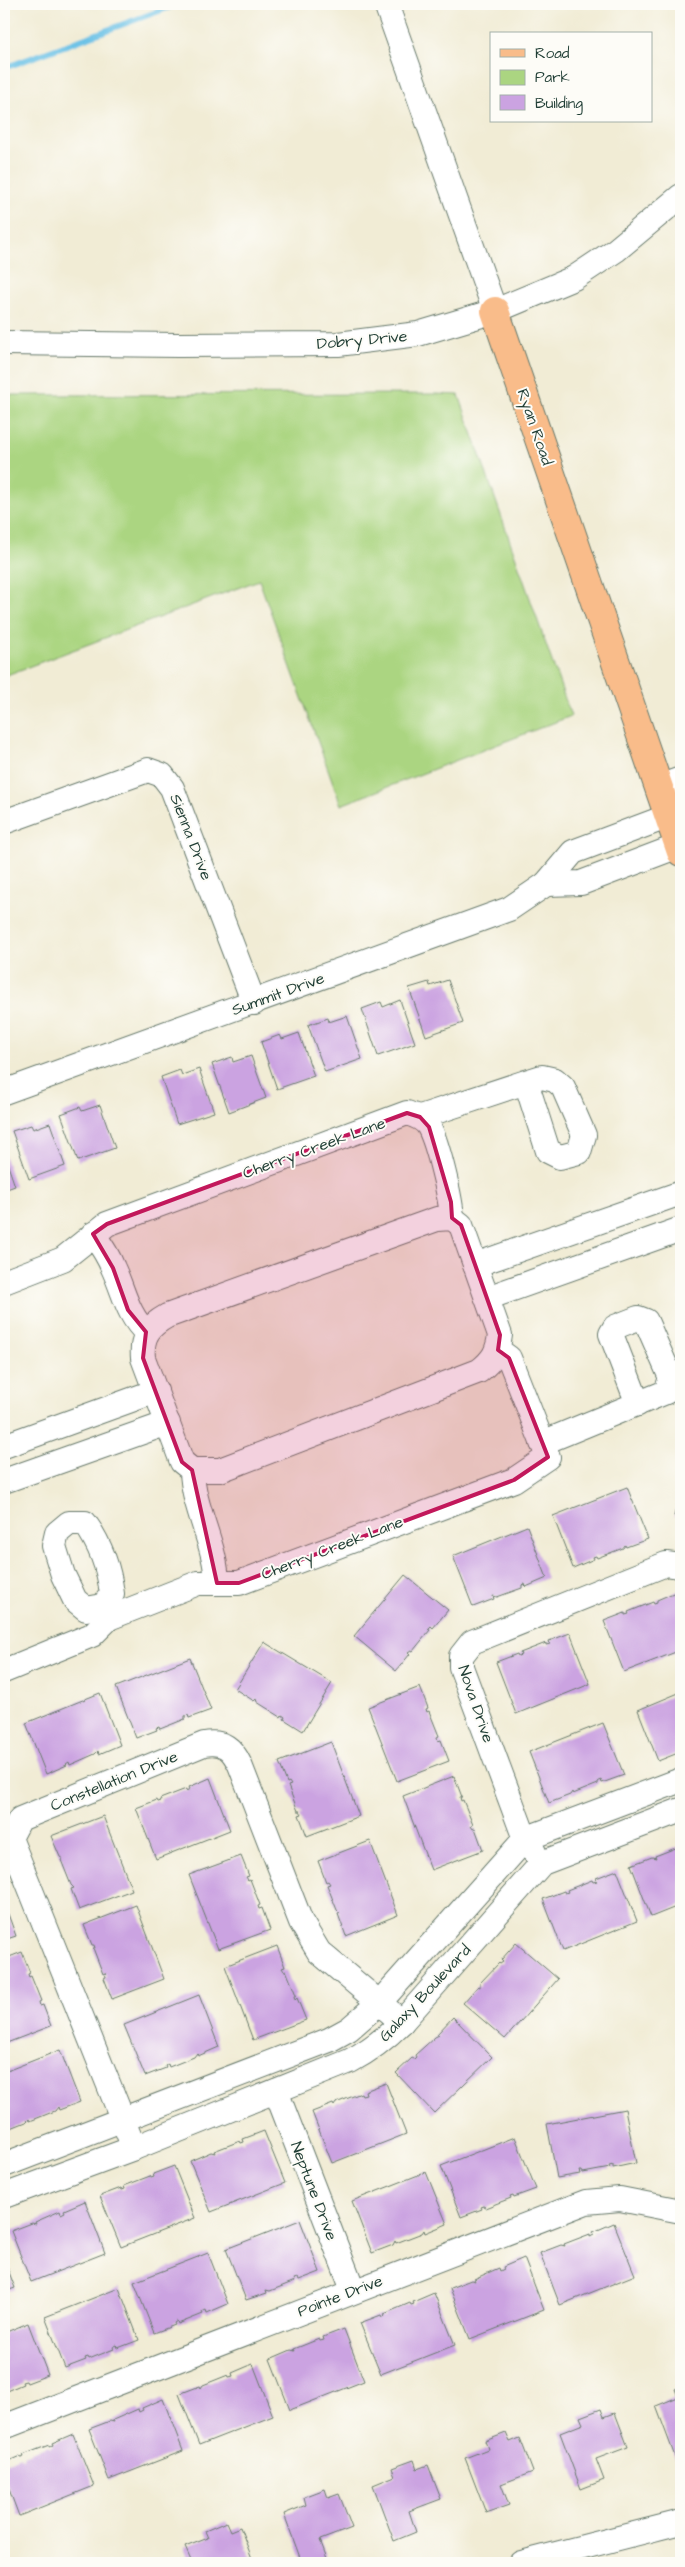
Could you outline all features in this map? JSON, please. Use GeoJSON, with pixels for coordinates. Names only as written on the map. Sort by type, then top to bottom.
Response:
{"type":"FeatureCollection","features":[{"type":"Feature","properties":{"kind":"main road","name":"Ryan Road"},"geometry":{"type":"LineString","coordinates":[[495,311],[670,783],[669,816],[681,847]]}},
{"type":"Feature","properties":{"kind":"street","name":"Ryan Road"},"geometry":{"type":"LineString","coordinates":[[386,4],[495,311]]}},
{"type":"Feature","properties":{"kind":"street","name":"Dobry Drive"},"geometry":{"type":"LineString","coordinates":[[4,343],[338,344],[393,339],[418,334],[495,311],[546,291],[589,269],[616,250],[681,196]]}},
{"type":"Feature","properties":{"kind":"street","name":"Sienna Drive"},"geometry":{"type":"LineString","coordinates":[[4,822],[148,770],[162,776],[172,788],[254,1003]]}},
{"type":"Feature","properties":{"kind":"street","name":"Summit Drive"},"geometry":{"type":"LineString","coordinates":[[4,1092],[509,909],[546,884],[573,852],[669,816]]}},
{"type":"Feature","properties":{"kind":"street"},"geometry":{"type":"LineString","coordinates":[[546,884],[581,883],[681,847]]}},
{"type":"Feature","properties":{"kind":"street","name":"Cherry Creek Lane"},"geometry":{"type":"LineString","coordinates":[[4,1282],[63,1259],[107,1224],[407,1113],[420,1117],[526,1082]]}},
{"type":"Feature","properties":{"kind":"street"},"geometry":{"type":"LineString","coordinates":[[420,1117],[429,1127],[452,1202],[452,1218]]}},
{"type":"Feature","properties":{"kind":"street"},"geometry":{"type":"LineString","coordinates":[[475,1265],[681,1193]]}},
{"type":"Feature","properties":{"kind":"street"},"geometry":{"type":"LineString","coordinates":[[452,1218],[461,1225],[500,1335],[498,1350],[491,1361],[479,1371],[220,1470],[192,1470],[182,1462],[143,1358],[142,1346],[151,1325],[167,1316],[437,1219],[452,1218]]}},
{"type":"Feature","properties":{"kind":"street"},"geometry":{"type":"LineString","coordinates":[[487,1298],[681,1229]]}},
{"type":"Feature","properties":{"kind":"street"},"geometry":{"type":"LineString","coordinates":[[93,1234],[113,1268],[128,1310],[136,1324],[147,1333]]}},
{"type":"Feature","properties":{"kind":"street","name":"Cherry Creek Lane"},"geometry":{"type":"LineString","coordinates":[[4,1671],[92,1635],[106,1612],[198,1583],[239,1583],[514,1480],[548,1457],[509,1358],[498,1350]]}},
{"type":"Feature","properties":{"kind":"street"},"geometry":{"type":"LineString","coordinates":[[4,1446],[156,1391]]}},
{"type":"Feature","properties":{"kind":"street"},"geometry":{"type":"LineString","coordinates":[[542,1442],[638,1404]]}},
{"type":"Feature","properties":{"kind":"street"},"geometry":{"type":"LineString","coordinates":[[4,1481],[168,1423]]}},
{"type":"Feature","properties":{"kind":"street"},"geometry":{"type":"LineString","coordinates":[[192,1470],[192,1486],[211,1545],[217,1583]]}},
{"type":"Feature","properties":{"kind":"street","name":"Nova Drive"},"geometry":{"type":"LineString","coordinates":[[542,1863],[525,1839],[461,1667],[461,1656],[472,1642],[666,1564],[681,1566]]}},
{"type":"Feature","properties":{"kind":"street","name":"Constellation Drive"},"geometry":{"type":"LineString","coordinates":[[134,2148],[10,1838],[20,1819],[204,1744],[226,1745],[234,1751],[301,1922],[319,1952],[402,2022]]}},
{"type":"Feature","properties":{"kind":"street","name":"Galaxy Boulevard"},"geometry":{"type":"LineString","coordinates":[[4,2165],[329,2040],[349,2029],[380,2002],[525,1839],[681,1780]]}},
{"type":"Feature","properties":{"kind":"street","name":"Galaxy Boulevard"},"geometry":{"type":"LineString","coordinates":[[4,2196],[134,2148],[369,2052],[383,2042],[402,2022],[542,1863],[681,1810]]}},
{"type":"Feature","properties":{"kind":"street","name":"Neptune Drive"},"geometry":{"type":"LineString","coordinates":[[276,2091],[353,2290]]}},
{"type":"Feature","properties":{"kind":"street","name":"Pointe Drive"},"geometry":{"type":"LineString","coordinates":[[4,2427],[353,2290],[586,2202],[620,2199],[681,2211]]}},
{"type":"Feature","properties":{"kind":"street"},"geometry":{"type":"LineString","coordinates":[[521,2563],[681,2522]]}},
{"type":"Feature","properties":{"kind":"highlighted area"},"geometry":{"type":"Polygon","coordinates":[[[407,1113],[420,1117],[429,1127],[451,1202],[452,1218],[461,1225],[500,1335],[498,1350],[509,1358],[548,1457],[514,1480],[239,1583],[217,1583],[192,1470],[182,1462],[143,1358],[146,1332],[128,1310],[113,1268],[93,1234],[107,1224],[407,1113]]]}},
{"type":"Feature","properties":{"kind":"green space"},"geometry":{"type":"Polygon","coordinates":[[[4,395],[459,395],[571,716],[341,805],[259,580],[4,676],[4,395]]]}},
{"type":"Feature","properties":{"kind":"building"},"geometry":{"type":"Polygon","coordinates":[[[448,980],[463,1023],[426,1036],[409,988],[429,982],[430,986],[448,980]]]}},
{"type":"Feature","properties":{"kind":"building"},"geometry":{"type":"Polygon","coordinates":[[[400,1000],[415,1043],[378,1056],[362,1009],[381,1002],[383,1007],[400,1000]]]}},
{"type":"Feature","properties":{"kind":"building"},"geometry":{"type":"Polygon","coordinates":[[[347,1016],[362,1059],[325,1072],[308,1025],[328,1018],[329,1022],[347,1016]]]}},
{"type":"Feature","properties":{"kind":"building"},"geometry":{"type":"Polygon","coordinates":[[[299,1033],[314,1076],[277,1089],[261,1042],[280,1035],[282,1039],[299,1033]]]}},
{"type":"Feature","properties":{"kind":"building"},"geometry":{"type":"Polygon","coordinates":[[[251,1056],[266,1098],[229,1112],[212,1064],[232,1057],[233,1062],[251,1056]]]}},
{"type":"Feature","properties":{"kind":"building"},"geometry":{"type":"Polygon","coordinates":[[[199,1069],[214,1112],[177,1124],[161,1077],[180,1070],[182,1075],[199,1069]]]}},
{"type":"Feature","properties":{"kind":"building"},"geometry":{"type":"Polygon","coordinates":[[[100,1105],[115,1148],[78,1161],[61,1114],[80,1107],[82,1111],[100,1105]]]}},
{"type":"Feature","properties":{"kind":"building"},"geometry":{"type":"Polygon","coordinates":[[[50,1123],[65,1166],[29,1179],[12,1131],[31,1125],[33,1129],[50,1123]]]}},
{"type":"Feature","properties":{"kind":"building"},"geometry":{"type":"Polygon","coordinates":[[[4,1154],[15,1186],[4,1190],[4,1154]]]}},
{"type":"Feature","properties":{"kind":"building"},"geometry":{"type":"Polygon","coordinates":[[[627,1487],[648,1539],[626,1547],[625,1545],[623,1548],[597,1558],[596,1556],[593,1557],[594,1559],[573,1568],[553,1516],[627,1487]]]}},
{"type":"Feature","properties":{"kind":"building"},"geometry":{"type":"Polygon","coordinates":[[[681,1491],[681,1518],[674,1516],[681,1491]]]}},
{"type":"Feature","properties":{"kind":"building"},"geometry":{"type":"Polygon","coordinates":[[[527,1526],[547,1578],[526,1587],[525,1584],[522,1585],[522,1588],[497,1597],[493,1596],[494,1599],[473,1607],[453,1556],[527,1526]]]}},
{"type":"Feature","properties":{"kind":"building"},"geometry":{"type":"Polygon","coordinates":[[[405,1575],[448,1610],[433,1628],[431,1626],[428,1629],[430,1630],[413,1651],[408,1652],[410,1654],[396,1671],[354,1636],[405,1575]]]}},
{"type":"Feature","properties":{"kind":"building"},"geometry":{"type":"Polygon","coordinates":[[[678,1591],[681,1600],[681,1650],[624,1672],[604,1621],[625,1613],[625,1615],[629,1614],[628,1612],[653,1602],[654,1604],[657,1603],[657,1600],[678,1591]]]}},
{"type":"Feature","properties":{"kind":"building"},"geometry":{"type":"Polygon","coordinates":[[[570,1633],[590,1684],[516,1714],[496,1662],[517,1654],[518,1656],[521,1655],[520,1653],[546,1643],[546,1645],[550,1644],[549,1641],[570,1633]]]}},
{"type":"Feature","properties":{"kind":"building"},"geometry":{"type":"Polygon","coordinates":[[[264,1642],[332,1683],[303,1731],[284,1719],[285,1717],[282,1715],[281,1717],[257,1702],[256,1699],[254,1701],[235,1689],[264,1642]]]}},
{"type":"Feature","properties":{"kind":"building"},"geometry":{"type":"Polygon","coordinates":[[[190,1658],[211,1710],[189,1718],[188,1715],[185,1716],[185,1719],[160,1729],[159,1727],[156,1728],[157,1730],[136,1738],[116,1687],[190,1658]]]}},
{"type":"Feature","properties":{"kind":"building"},"geometry":{"type":"Polygon","coordinates":[[[420,1687],[428,1708],[426,1709],[427,1712],[429,1711],[439,1736],[437,1737],[438,1741],[441,1740],[449,1761],[397,1781],[368,1707],[420,1687]]]}},
{"type":"Feature","properties":{"kind":"building"},"geometry":{"type":"Polygon","coordinates":[[[681,1692],[681,1749],[678,1753],[658,1761],[638,1710],[681,1692]]]}},
{"type":"Feature","properties":{"kind":"building"},"geometry":{"type":"Polygon","coordinates":[[[100,1693],[120,1745],[99,1754],[98,1751],[70,1765],[69,1762],[67,1765],[46,1774],[26,1723],[100,1693]]]}},
{"type":"Feature","properties":{"kind":"building"},"geometry":{"type":"Polygon","coordinates":[[[603,1723],[624,1775],[602,1783],[601,1780],[598,1784],[573,1794],[572,1792],[570,1795],[549,1803],[529,1752],[603,1723]]]}},
{"type":"Feature","properties":{"kind":"building"},"geometry":{"type":"Polygon","coordinates":[[[331,1742],[359,1816],[307,1836],[299,1815],[302,1814],[298,1811],[288,1786],[291,1785],[289,1782],[287,1783],[279,1762],[331,1742]]]}},
{"type":"Feature","properties":{"kind":"building"},"geometry":{"type":"Polygon","coordinates":[[[454,1776],[462,1797],[460,1797],[461,1801],[463,1800],[473,1825],[471,1826],[473,1829],[475,1828],[483,1850],[431,1870],[403,1796],[454,1776]]]}},
{"type":"Feature","properties":{"kind":"building"},"geometry":{"type":"Polygon","coordinates":[[[210,1778],[230,1830],[156,1859],[136,1808],[157,1800],[158,1802],[161,1801],[160,1799],[186,1789],[186,1791],[190,1789],[189,1787],[210,1778]]]}},
{"type":"Feature","properties":{"kind":"building"},"geometry":{"type":"Polygon","coordinates":[[[103,1816],[132,1890],[79,1910],[71,1889],[74,1888],[61,1860],[63,1859],[60,1857],[51,1836],[103,1816]]]}},
{"type":"Feature","properties":{"kind":"building"},"geometry":{"type":"Polygon","coordinates":[[[370,1841],[398,1915],[346,1936],[338,1914],[340,1913],[327,1885],[330,1884],[328,1881],[326,1882],[318,1861],[370,1841]]]}},
{"type":"Feature","properties":{"kind":"building"},"geometry":{"type":"Polygon","coordinates":[[[681,1846],[681,1905],[651,1917],[631,1865],[652,1857],[656,1858],[655,1856],[681,1846]]]}},
{"type":"Feature","properties":{"kind":"building"},"geometry":{"type":"Polygon","coordinates":[[[241,1856],[249,1876],[246,1877],[248,1880],[250,1879],[260,1905],[258,1906],[259,1909],[262,1908],[270,1930],[218,1949],[189,1875],[241,1856]]]}},
{"type":"Feature","properties":{"kind":"building"},"geometry":{"type":"Polygon","coordinates":[[[617,1870],[637,1921],[563,1951],[543,1899],[564,1891],[565,1893],[568,1892],[567,1890],[592,1880],[593,1882],[597,1881],[596,1878],[617,1870]]]}},
{"type":"Feature","properties":{"kind":"building"},"geometry":{"type":"Polygon","coordinates":[[[136,1905],[164,1979],[112,1999],[104,1978],[106,1977],[105,1973],[103,1974],[93,1948],[95,1948],[94,1945],[92,1945],[84,1925],[136,1905]]]}},
{"type":"Feature","properties":{"kind":"building"},"geometry":{"type":"Polygon","coordinates":[[[8,1914],[16,1936],[4,1940],[4,1916],[8,1914]]]}},
{"type":"Feature","properties":{"kind":"building"},"geometry":{"type":"Polygon","coordinates":[[[516,1943],[558,1979],[505,2039],[463,2003],[478,1986],[480,1987],[480,1983],[499,1963],[503,1962],[501,1960],[516,1943]]]}},
{"type":"Feature","properties":{"kind":"building"},"geometry":{"type":"Polygon","coordinates":[[[277,1946],[285,1967],[282,1968],[284,1971],[286,1970],[296,1995],[294,1996],[295,2000],[297,1998],[306,2020],[253,2040],[225,1966],[277,1946]]]}},
{"type":"Feature","properties":{"kind":"building"},"geometry":{"type":"Polygon","coordinates":[[[22,1952],[30,1973],[28,1974],[29,1977],[31,1976],[41,2001],[39,2002],[40,2006],[43,2005],[51,2026],[4,2044],[4,1959],[22,1952]]]}},
{"type":"Feature","properties":{"kind":"building"},"geometry":{"type":"Polygon","coordinates":[[[199,1995],[219,2047],[198,2056],[197,2053],[194,2057],[169,2067],[168,2064],[165,2066],[166,2068],[145,2076],[124,2025],[199,1995]]]}},
{"type":"Feature","properties":{"kind":"building"},"geometry":{"type":"Polygon","coordinates":[[[453,2017],[492,2057],[434,2113],[396,2073],[439,2035],[437,2034],[453,2017]]]}},
{"type":"Feature","properties":{"kind":"building"},"geometry":{"type":"Polygon","coordinates":[[[60,2050],[80,2102],[59,2110],[58,2107],[55,2111],[30,2121],[29,2119],[6,2130],[4,2125],[4,2072],[60,2050]]]}},
{"type":"Feature","properties":{"kind":"building"},"geometry":{"type":"Polygon","coordinates":[[[386,2083],[406,2134],[332,2163],[312,2112],[333,2104],[334,2106],[336,2103],[361,2093],[362,2095],[366,2094],[365,2091],[386,2083]]]}},
{"type":"Feature","properties":{"kind":"building"},"geometry":{"type":"Polygon","coordinates":[[[625,2109],[636,2163],[613,2168],[613,2165],[609,2166],[610,2168],[583,2173],[579,2171],[580,2174],[557,2178],[547,2124],[625,2109]]]}},
{"type":"Feature","properties":{"kind":"building"},"geometry":{"type":"Polygon","coordinates":[[[264,2131],[285,2183],[211,2212],[190,2161],[211,2152],[215,2153],[214,2151],[240,2141],[241,2143],[244,2142],[243,2139],[264,2131]]]}},
{"type":"Feature","properties":{"kind":"building"},"geometry":{"type":"Polygon","coordinates":[[[515,2137],[536,2189],[514,2197],[513,2195],[510,2196],[511,2198],[485,2208],[484,2206],[481,2207],[482,2209],[461,2217],[441,2166],[515,2137]]]}},
{"type":"Feature","properties":{"kind":"building"},"geometry":{"type":"Polygon","coordinates":[[[174,2166],[195,2218],[121,2247],[100,2196],[121,2188],[122,2190],[125,2189],[124,2186],[150,2176],[151,2178],[154,2177],[153,2174],[174,2166]]]}},
{"type":"Feature","properties":{"kind":"building"},"geometry":{"type":"Polygon","coordinates":[[[426,2172],[447,2224],[425,2233],[424,2230],[422,2233],[396,2243],[395,2241],[393,2245],[372,2253],[352,2201],[426,2172]]]}},
{"type":"Feature","properties":{"kind":"building"},"geometry":{"type":"Polygon","coordinates":[[[85,2201],[105,2253],[31,2282],[11,2231],[32,2223],[36,2224],[35,2222],[60,2211],[61,2214],[65,2212],[64,2210],[85,2201]]]}},
{"type":"Feature","properties":{"kind":"building"},"geometry":{"type":"Polygon","coordinates":[[[300,2220],[320,2272],[299,2280],[298,2278],[294,2279],[295,2281],[270,2291],[266,2290],[267,2293],[246,2300],[226,2249],[300,2220]]]}},
{"type":"Feature","properties":{"kind":"building"},"geometry":{"type":"Polygon","coordinates":[[[614,2223],[635,2275],[560,2305],[540,2253],[561,2245],[565,2246],[564,2244],[590,2234],[590,2236],[594,2234],[593,2232],[614,2223]]]}},
{"type":"Feature","properties":{"kind":"building"},"geometry":{"type":"Polygon","coordinates":[[[208,2253],[228,2304],[207,2313],[206,2310],[202,2312],[203,2314],[178,2324],[177,2321],[174,2323],[175,2325],[154,2333],[134,2282],[208,2253]]]}},
{"type":"Feature","properties":{"kind":"building"},"geometry":{"type":"Polygon","coordinates":[[[524,2258],[544,2310],[470,2339],[450,2288],[471,2280],[475,2281],[474,2279],[499,2268],[500,2271],[504,2269],[503,2267],[524,2258]]]}},
{"type":"Feature","properties":{"kind":"building"},"geometry":{"type":"Polygon","coordinates":[[[4,2259],[15,2288],[4,2292],[4,2259]]]}},
{"type":"Feature","properties":{"kind":"building"},"geometry":{"type":"Polygon","coordinates":[[[119,2288],[139,2340],[118,2348],[117,2345],[113,2347],[114,2349],[89,2359],[88,2357],[85,2358],[86,2360],[65,2368],[45,2317],[119,2288]]]}},
{"type":"Feature","properties":{"kind":"building"},"geometry":{"type":"Polygon","coordinates":[[[434,2293],[455,2345],[381,2374],[360,2323],[381,2315],[382,2317],[385,2316],[384,2314],[410,2303],[411,2305],[414,2304],[413,2302],[434,2293]]]}},
{"type":"Feature","properties":{"kind":"building"},"geometry":{"type":"Polygon","coordinates":[[[28,2323],[48,2375],[27,2383],[26,2381],[22,2382],[23,2384],[4,2392],[4,2333],[28,2323]]]}},
{"type":"Feature","properties":{"kind":"building"},"geometry":{"type":"Polygon","coordinates":[[[344,2329],[364,2381],[290,2410],[270,2359],[291,2350],[295,2351],[294,2349],[319,2339],[320,2341],[324,2340],[323,2337],[344,2329]]]}},
{"type":"Feature","properties":{"kind":"building"},"geometry":{"type":"Polygon","coordinates":[[[253,2364],[273,2416],[199,2445],[179,2394],[200,2386],[201,2388],[203,2385],[228,2375],[229,2377],[233,2376],[232,2373],[253,2364]]]}},
{"type":"Feature","properties":{"kind":"building"},"geometry":{"type":"Polygon","coordinates":[[[681,2387],[681,2460],[677,2462],[656,2406],[678,2397],[675,2389],[681,2387]]]}},
{"type":"Feature","properties":{"kind":"building"},"geometry":{"type":"Polygon","coordinates":[[[163,2399],[183,2451],[109,2480],[89,2429],[110,2421],[114,2422],[113,2420],[138,2409],[139,2412],[143,2410],[142,2408],[163,2399]]]}},
{"type":"Feature","properties":{"kind":"building"},"geometry":{"type":"Polygon","coordinates":[[[601,2409],[604,2417],[615,2413],[628,2447],[596,2459],[604,2480],[581,2489],[560,2433],[583,2424],[580,2417],[601,2409]]]}},
{"type":"Feature","properties":{"kind":"building"},"geometry":{"type":"Polygon","coordinates":[[[506,2433],[510,2442],[520,2438],[533,2472],[501,2484],[509,2505],[486,2513],[465,2458],[488,2449],[485,2441],[506,2433]]]}},
{"type":"Feature","properties":{"kind":"building"},"geometry":{"type":"Polygon","coordinates":[[[73,2434],[94,2486],[19,2516],[4,2476],[4,2463],[20,2456],[21,2458],[24,2457],[23,2455],[49,2445],[49,2447],[53,2445],[52,2443],[73,2434]]]}},
{"type":"Feature","properties":{"kind":"building"},"geometry":{"type":"Polygon","coordinates":[[[414,2460],[417,2469],[428,2465],[441,2499],[409,2511],[416,2532],[394,2541],[373,2485],[395,2476],[392,2468],[414,2460]]]}},
{"type":"Feature","properties":{"kind":"building"},"geometry":{"type":"Polygon","coordinates":[[[325,2489],[328,2498],[339,2494],[352,2528],[320,2540],[328,2561],[302,2563],[284,2514],[306,2505],[304,2497],[325,2489]]]}},
{"type":"Feature","properties":{"kind":"building"},"geometry":{"type":"Polygon","coordinates":[[[226,2522],[230,2531],[240,2527],[253,2561],[248,2563],[192,2563],[185,2547],[208,2538],[205,2531],[226,2522]]]}},
{"type":"Feature","properties":{"kind":"waterway"},"geometry":{"type":"LineString","coordinates":[[4,68],[178,4]]}}]}
